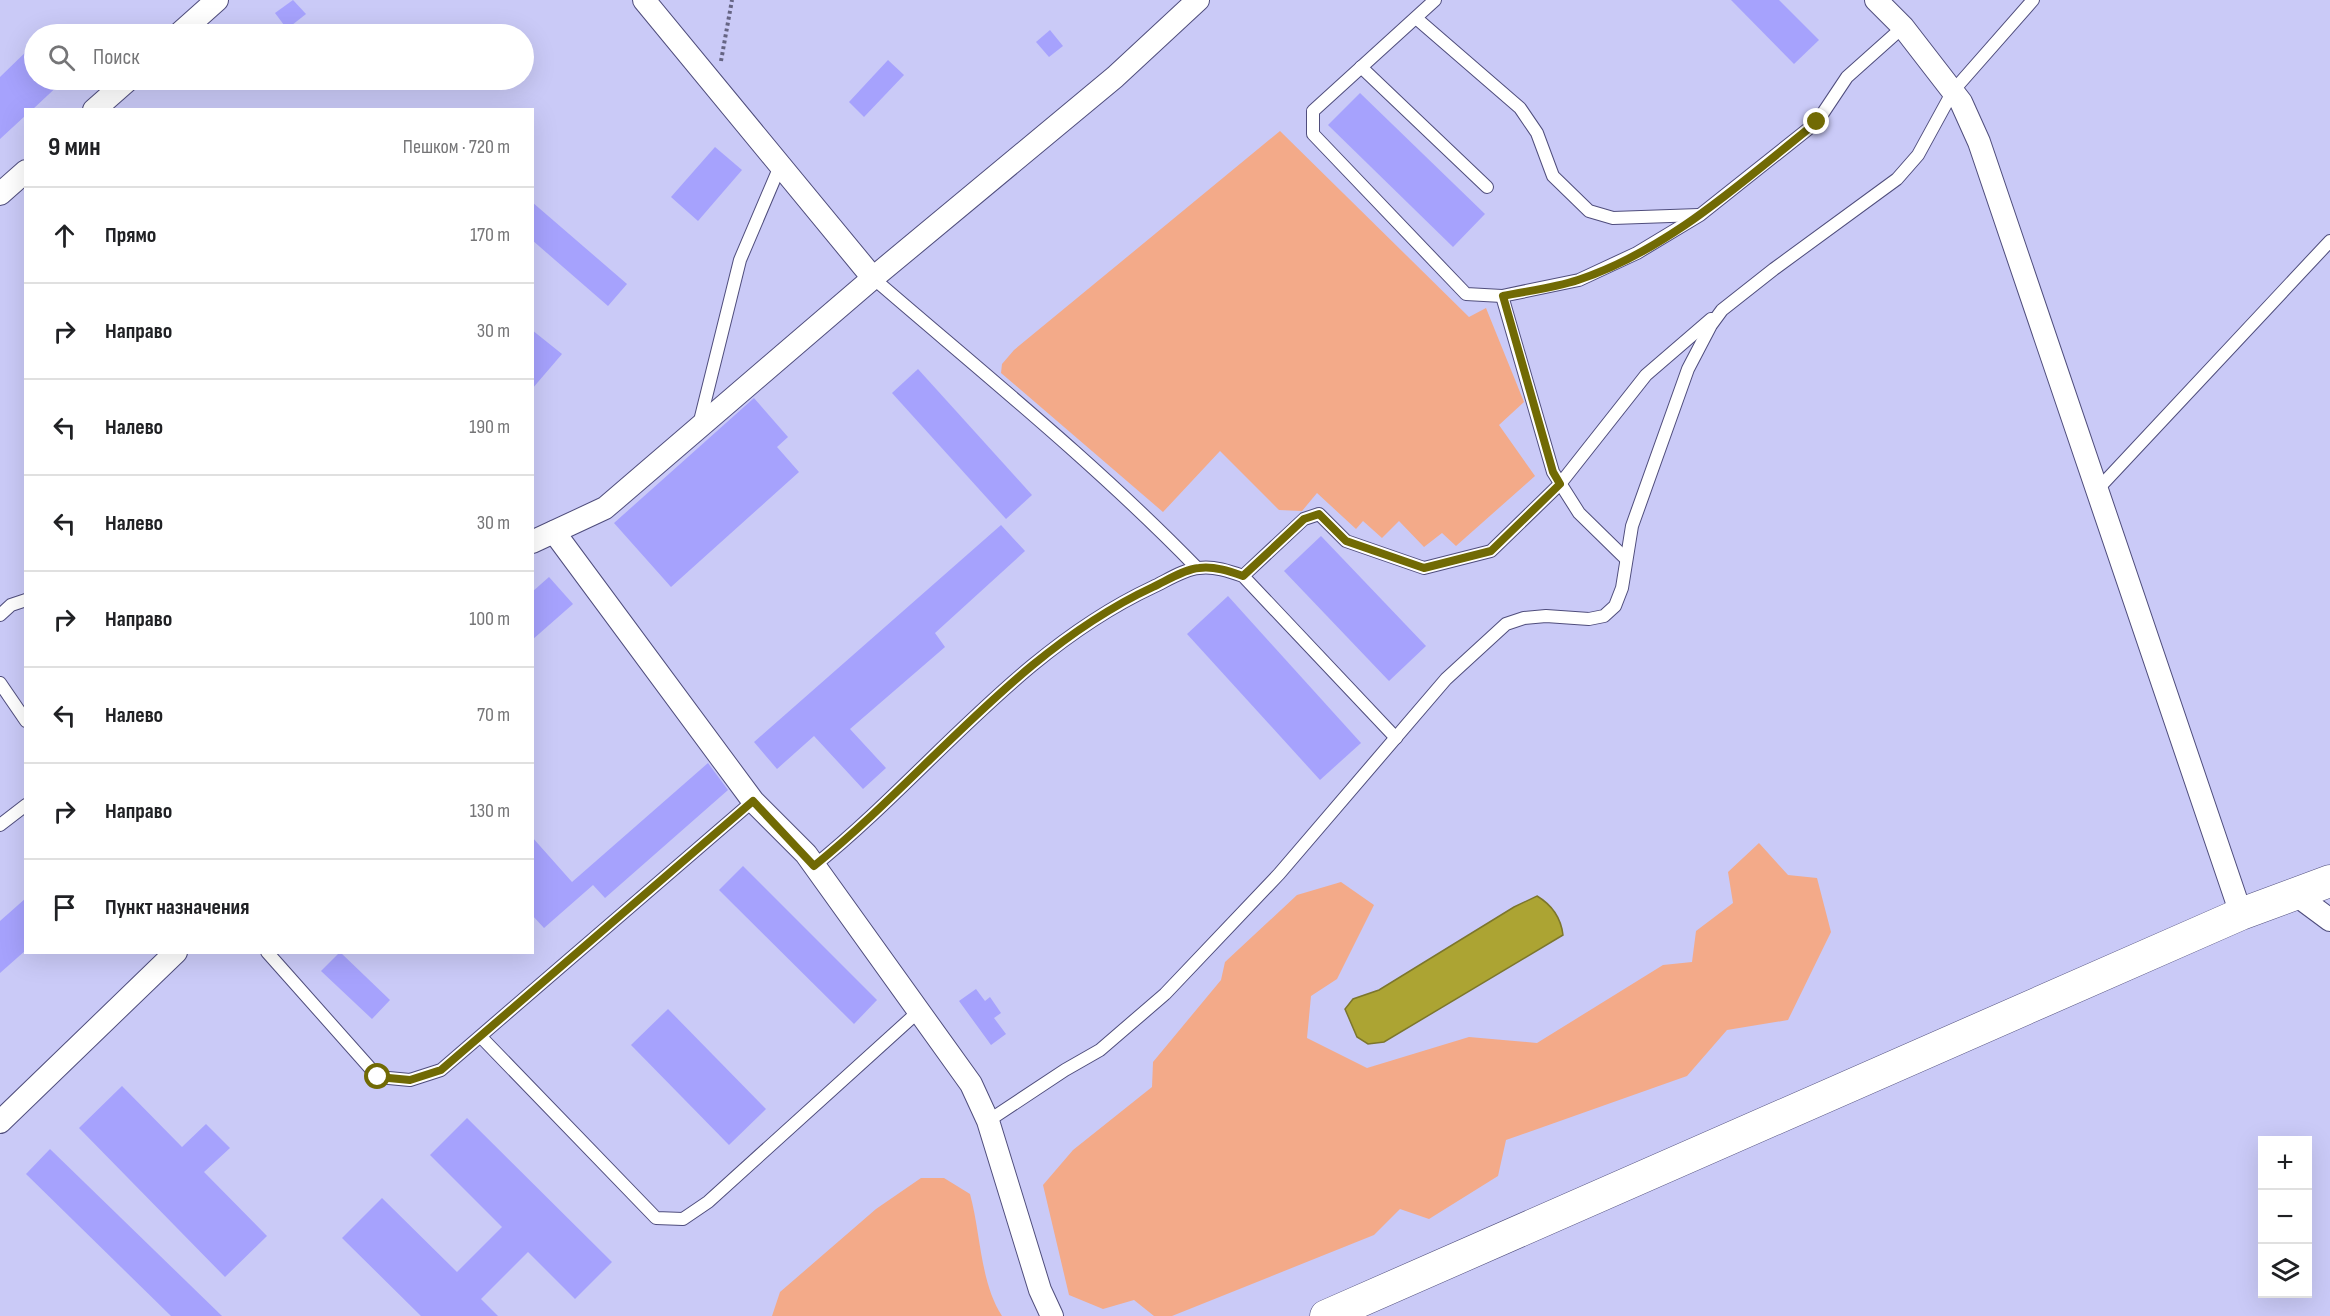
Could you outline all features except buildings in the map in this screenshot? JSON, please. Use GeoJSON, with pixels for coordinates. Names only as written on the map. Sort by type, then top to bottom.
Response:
{"type":"FeatureCollection","features":[{"type":"Feature","properties":{"kind":"main road"},"geometry":{"type":"LineString","coordinates":[[1326,1316],[2241,914],[2330,881]]}},
{"type":"Feature","properties":{"kind":"street"},"geometry":{"type":"LineString","coordinates":[[189,24],[217,0]]}},
{"type":"Feature","properties":{"kind":"street"},"geometry":{"type":"LineString","coordinates":[[644,0],[873,278]]}},
{"type":"Feature","properties":{"kind":"street"},"geometry":{"type":"LineString","coordinates":[[534,541],[605,508],[873,278],[1114,77],[1198,0]]}},
{"type":"Feature","properties":{"kind":"street"},"geometry":{"type":"LineString","coordinates":[[1876,0],[1902,27],[1961,102],[1979,142],[2241,914]]}},
{"type":"Feature","properties":{"kind":"street"},"geometry":{"type":"LineString","coordinates":[[96,108],[117,90]]}},
{"type":"Feature","properties":{"kind":"street"},"geometry":{"type":"LineString","coordinates":[[0,194],[24,173]]}},
{"type":"Feature","properties":{"kind":"street"},"geometry":{"type":"LineString","coordinates":[[554,532],[753,801],[814,866],[971,1084],[988,1121],[1040,1290],[1052,1316]]}},
{"type":"Feature","properties":{"kind":"street"},"geometry":{"type":"LineString","coordinates":[[2295,894],[2330,920]]}},
{"type":"Feature","properties":{"kind":"street"},"geometry":{"type":"LineString","coordinates":[[0,1122],[174,954]]}},
{"type":"Feature","properties":{"kind":"lane"},"geometry":{"type":"LineString","coordinates":[[1436,0],[1313,111],[1313,134],[1466,294],[1503,296],[1578,280],[1637,253],[1700,215],[1817,122],[1847,77],[1902,27]]}},
{"type":"Feature","properties":{"kind":"lane"},"geometry":{"type":"LineString","coordinates":[[1243,576],[1304,519],[1319,514],[1346,541],[1424,568],[1491,551],[1560,484],[1646,375],[1722,310],[1897,179],[1918,154],[1953,91],[2033,0]]}},
{"type":"Feature","properties":{"kind":"lane"},"geometry":{"type":"LineString","coordinates":[[1416,18],[1520,108],[1537,133],[1553,176],[1588,211],[1613,218],[1700,215]]}},
{"type":"Feature","properties":{"kind":"lane"},"geometry":{"type":"LineString","coordinates":[[1361,67],[1487,187]]}},
{"type":"Feature","properties":{"kind":"lane"},"geometry":{"type":"LineString","coordinates":[[698,429],[740,260],[780,166]]}},
{"type":"Feature","properties":{"kind":"lane"},"geometry":{"type":"LineString","coordinates":[[2097,490],[2330,241]]}},
{"type":"Feature","properties":{"kind":"lane"},"geometry":{"type":"LineString","coordinates":[[873,278],[1156,525],[1197,568]]}},
{"type":"Feature","properties":{"kind":"lane"},"geometry":{"type":"LineString","coordinates":[[1503,296],[1553,472],[1579,513],[1626,559]]}},
{"type":"Feature","properties":{"kind":"lane"},"geometry":{"type":"LineString","coordinates":[[988,1121],[1065,1070],[1100,1050],[1166,994],[1279,874],[1446,679],[1506,624],[1524,618],[1546,616],[1589,619],[1604,616],[1615,606],[1622,588],[1632,526],[1688,369],[1722,310]]}},
{"type":"Feature","properties":{"kind":"lane"},"geometry":{"type":"LineString","coordinates":[[814,866],[854,834],[964,726],[1035,662],[1119,603],[1197,568],[1226,570],[1243,576],[1396,738]]}},
{"type":"Feature","properties":{"kind":"lane"},"geometry":{"type":"LineString","coordinates":[[0,615],[10,605],[24,601]]}},
{"type":"Feature","properties":{"kind":"lane"},"geometry":{"type":"LineString","coordinates":[[0,683],[24,718]]}},
{"type":"Feature","properties":{"kind":"lane"},"geometry":{"type":"LineString","coordinates":[[269,954],[378,1077],[410,1080],[441,1070],[753,801]]}},
{"type":"Feature","properties":{"kind":"lane"},"geometry":{"type":"LineString","coordinates":[[0,825],[24,807]]}},
{"type":"Feature","properties":{"kind":"lane"},"geometry":{"type":"LineString","coordinates":[[481,1037],[656,1218],[683,1219],[708,1202],[918,1011]]}},
{"type":"Feature","properties":{"kind":"path"},"geometry":{"type":"LineString","coordinates":[[716,89],[732,0]]}},
{"type":"Feature","properties":{"kind":"shaded area"},"geometry":{"type":"Polygon","coordinates":[[[1280,131],[1469,317],[1486,308],[1524,402],[1499,425],[1535,476],[1456,546],[1442,533],[1424,547],[1399,521],[1382,538],[1363,521],[1356,529],[1317,493],[1302,511],[1279,510],[1220,451],[1163,512],[1001,373],[1002,364],[1014,350],[1280,131]]]}},
{"type":"Feature","properties":{"kind":"shaded area"},"geometry":{"type":"Polygon","coordinates":[[[1759,843],[1788,875],[1817,878],[1831,932],[1788,1020],[1727,1030],[1687,1076],[1506,1140],[1498,1176],[1429,1219],[1400,1209],[1374,1235],[1172,1316],[1154,1316],[1134,1300],[1103,1309],[1069,1295],[1043,1185],[1073,1150],[1152,1087],[1153,1062],[1221,980],[1225,962],[1297,895],[1341,882],[1374,905],[1337,979],[1311,996],[1307,1038],[1367,1068],[1469,1037],[1537,1043],[1663,965],[1692,962],[1696,931],[1733,903],[1728,872],[1759,843]]]}},
{"type":"Feature","properties":{"kind":"shaded area"},"geometry":{"type":"Polygon","coordinates":[[[1537,896],[1555,912],[1563,935],[1384,1042],[1368,1044],[1357,1037],[1345,1009],[1353,999],[1379,990],[1514,907],[1537,896]]]}},
{"type":"Feature","properties":{"kind":"shaded area"},"geometry":{"type":"Polygon","coordinates":[[[921,1178],[944,1178],[970,1194],[985,1273],[1002,1316],[772,1316],[780,1292],[876,1209],[921,1178]]]}},
{"type":"Feature","properties":{"kind":"route"},"geometry":{"type":"LineString","coordinates":[[378,1077],[410,1080],[441,1070],[753,801],[806,854],[814,866],[854,834],[917,775],[964,726],[1035,662],[1119,603],[1163,582],[1197,568],[1226,570],[1243,576],[1304,519],[1319,514],[1332,524],[1346,541],[1424,568],[1491,551],[1560,484],[1553,472],[1503,296],[1578,280],[1637,253],[1700,215],[1817,122]]}}]}
